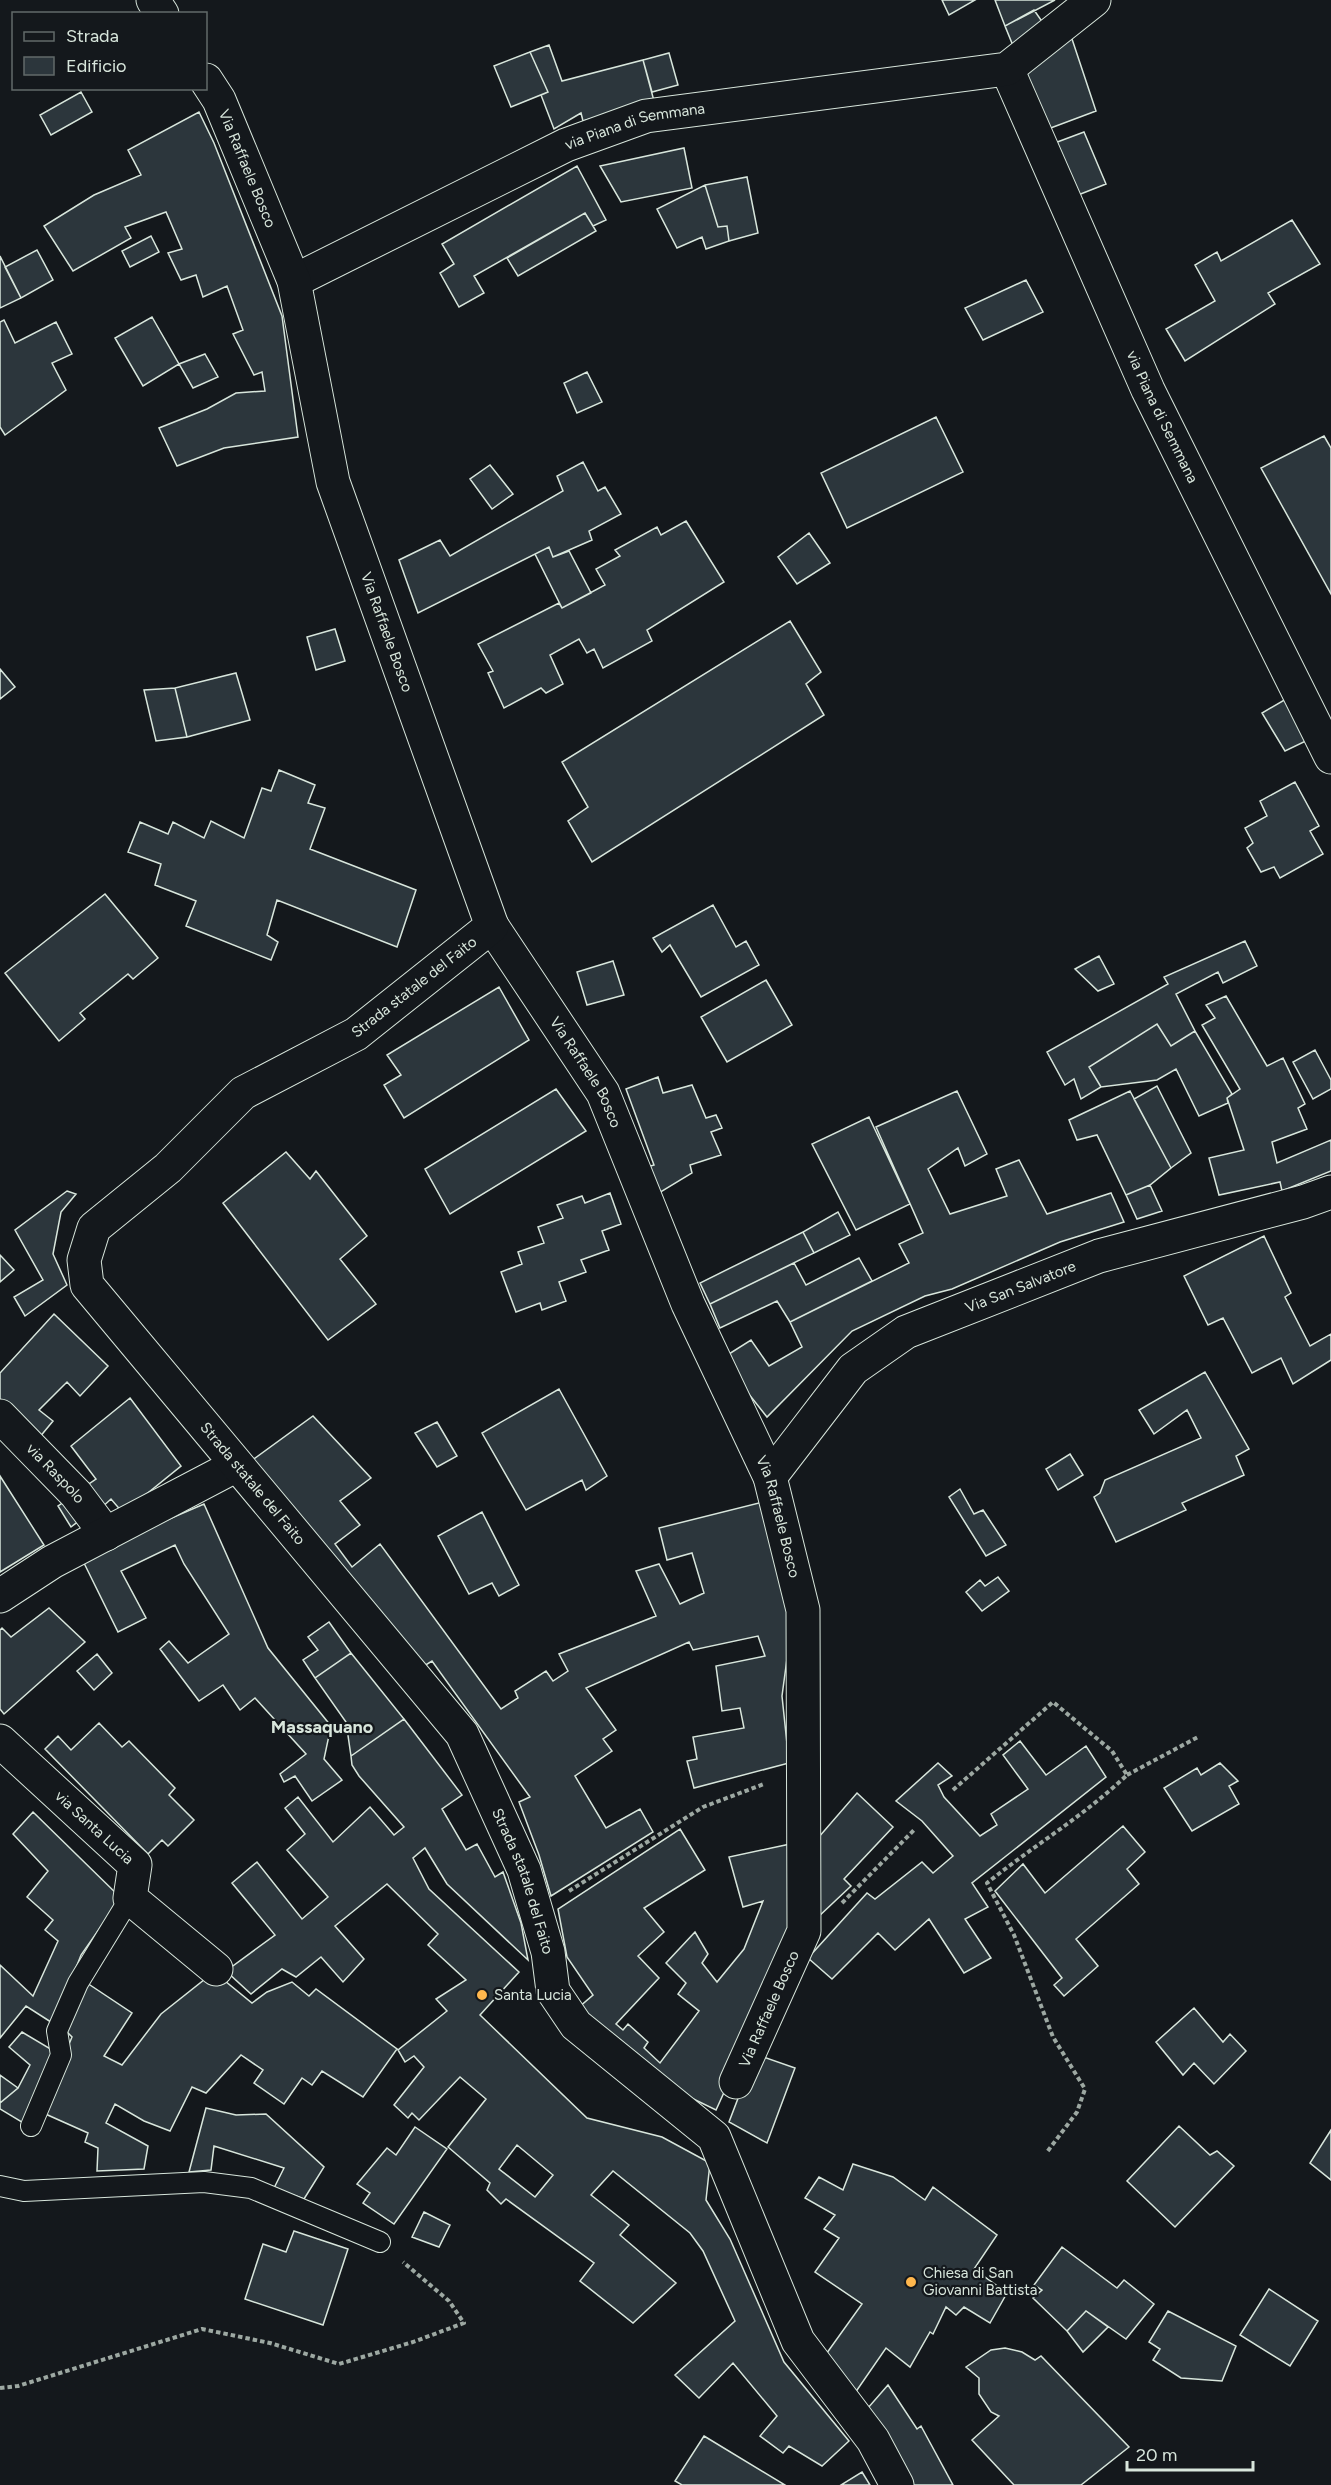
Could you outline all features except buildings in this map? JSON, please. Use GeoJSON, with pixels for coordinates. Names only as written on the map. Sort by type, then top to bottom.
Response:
{"type":"FeatureCollection","features":[{"type":"Feature","properties":{"kind":"street"},"geometry":{"type":"LineString","coordinates":[[1007,69],[1094,0]]}},
{"type":"Feature","properties":{"kind":"street","name":"via Piana di Semmana"},"geometry":{"type":"LineString","coordinates":[[294,281],[566,145],[646,116],[1007,69],[1148,390],[1331,757]]}},
{"type":"Feature","properties":{"kind":"street","name":"Via Raffaele Bosco"},"geometry":{"type":"LineString","coordinates":[[207,82],[219,100],[294,281],[333,482],[492,926],[603,1093],[688,1304],[770,1477],[803,1610],[804,1931],[736,2082]]}},
{"type":"Feature","properties":{"kind":"street","name":"Strada statale del Faito"},"geometry":{"type":"LineString","coordinates":[[492,926],[356,1034],[243,1093],[168,1167],[94,1228],[84,1260],[87,1285],[235,1466],[462,1734],[524,1870],[548,1952],[553,1991],[576,2025],[714,2137],[798,2341],[873,2440],[897,2485]]}},
{"type":"Feature","properties":{"kind":"street","name":"Via San Salvatore"},"geometry":{"type":"LineString","coordinates":[[770,1477],[853,1369],[906,1332],[1099,1256],[1224,1224],[1331,1192]]}},
{"type":"Feature","properties":{"kind":"street","name":"via Raspolo"},"geometry":{"type":"LineString","coordinates":[[0,1416],[76,1494],[106,1534]]}},
{"type":"Feature","properties":{"kind":"street"},"geometry":{"type":"LineString","coordinates":[[0,1596],[52,1562],[235,1466]]}},
{"type":"Feature","properties":{"kind":"street","name":"via Santa Lucia"},"geometry":{"type":"LineString","coordinates":[[0,1741],[135,1865],[130,1898]]}},
{"type":"Feature","properties":{"kind":"street"},"geometry":{"type":"LineString","coordinates":[[130,1898],[216,1969]]}},
{"type":"Feature","properties":{"kind":"lane"},"geometry":{"type":"LineString","coordinates":[[31,2126],[61,2055],[57,2031],[78,1983],[130,1898]]}},
{"type":"Feature","properties":{"kind":"lane"},"geometry":{"type":"LineString","coordinates":[[0,2186],[24,2191],[204,2182],[252,2188],[380,2242]]}},
{"type":"Feature","properties":{"kind":"path"},"geometry":{"type":"LineString","coordinates":[[953,1790],[1053,1702],[1112,1751],[1127,1775]]}},
{"type":"Feature","properties":{"kind":"path"},"geometry":{"type":"LineString","coordinates":[[1047,2152],[1077,2112],[1085,2089],[1053,2037],[1014,1935],[987,1883],[1042,1840],[1105,1796],[1127,1775],[1198,1737]]}},
{"type":"Feature","properties":{"kind":"path"},"geometry":{"type":"LineString","coordinates":[[536,1912],[703,1807],[804,1772]]}},
{"type":"Feature","properties":{"kind":"path"},"geometry":{"type":"LineString","coordinates":[[799,1941],[862,1886],[915,1828]]}},
{"type":"Feature","properties":{"kind":"path"},"geometry":{"type":"LineString","coordinates":[[0,2388],[18,2386],[202,2329],[270,2343],[339,2364],[413,2342],[464,2323],[449,2301],[380,2242]]}},
{"type":"Feature","properties":{"kind":"place","name":"Santa Lucia"},"geometry":{"type":"Point","coordinates":[482,1995]}},
{"type":"Feature","properties":{"kind":"place","name":"Chiesa di San Giovanni Battista"},"geometry":{"type":"Point","coordinates":[911,2282]}},
{"type":"Feature","properties":{"kind":"district","name":"Massaquano"},"geometry":{"type":"Point","coordinates":[322,1727]}}]}
